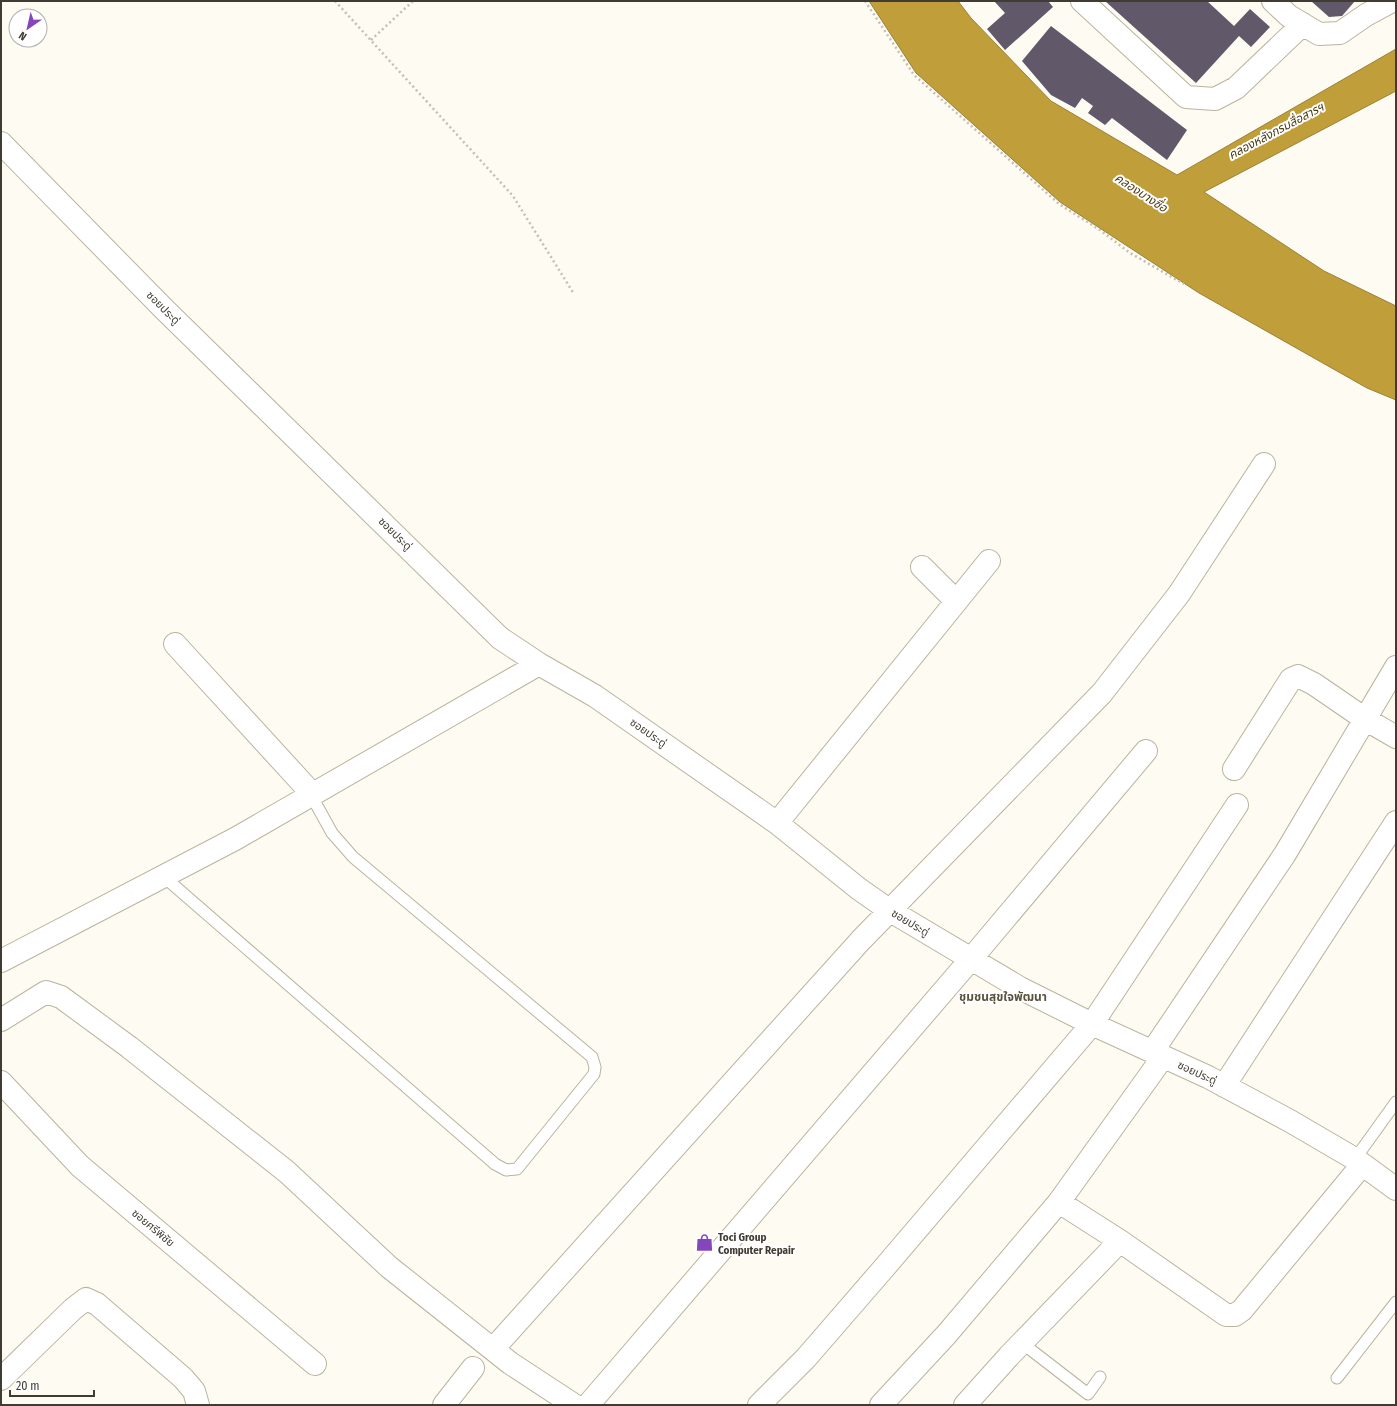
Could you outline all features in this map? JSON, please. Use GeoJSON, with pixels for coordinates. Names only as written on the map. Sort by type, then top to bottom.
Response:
{"type":"FeatureCollection","features":[{"type":"Feature","properties":{"kind":"street"},"geometry":{"type":"LineString","coordinates":[[1082,1],[1186,97],[1215,99],[1236,88],[1303,24]]}},
{"type":"Feature","properties":{"kind":"street"},"geometry":{"type":"LineString","coordinates":[[1273,1],[1289,16],[1319,34],[1340,33],[1366,15],[1392,1]]}},
{"type":"Feature","properties":{"kind":"street","name":"ซอยประดู่"},"geometry":{"type":"LineString","coordinates":[[1,143],[164,309],[500,638],[539,664],[595,696],[776,823],[859,889],[889,910],[1020,988],[1092,1024],[1224,1086],[1290,1120],[1358,1162],[1396,1190]]}},
{"type":"Feature","properties":{"kind":"street"},"geometry":{"type":"LineString","coordinates":[[492,1349],[889,910],[1102,693],[1179,594],[1264,464]]}},
{"type":"Feature","properties":{"kind":"street"},"geometry":{"type":"LineString","coordinates":[[776,823],[989,560]]}},
{"type":"Feature","properties":{"kind":"street"},"geometry":{"type":"LineString","coordinates":[[922,567],[956,601]]}},
{"type":"Feature","properties":{"kind":"street"},"geometry":{"type":"LineString","coordinates":[[175,644],[305,786],[311,795]]}},
{"type":"Feature","properties":{"kind":"street"},"geometry":{"type":"LineString","coordinates":[[1,961],[235,839],[539,664]]}},
{"type":"Feature","properties":{"kind":"street"},"geometry":{"type":"LineString","coordinates":[[882,1405],[946,1335],[1059,1202],[1157,1054],[1285,854],[1396,667]]}},
{"type":"Feature","properties":{"kind":"street"},"geometry":{"type":"LineString","coordinates":[[1234,769],[1291,679],[1298,676],[1314,684],[1365,719],[1396,737]]}},
{"type":"Feature","properties":{"kind":"street"},"geometry":{"type":"LineString","coordinates":[[588,1405],[971,959],[1146,751]]}},
{"type":"Feature","properties":{"kind":"street"},"geometry":{"type":"LineString","coordinates":[[758,1405],[806,1358],[1092,1024],[1237,805]]}},
{"type":"Feature","properties":{"kind":"street"},"geometry":{"type":"LineString","coordinates":[[1224,1086],[1396,822]]}},
{"type":"Feature","properties":{"kind":"street"},"geometry":{"type":"LineString","coordinates":[[1,1020],[46,992],[61,996],[129,1047],[287,1172],[389,1267],[510,1363],[574,1405]]}},
{"type":"Feature","properties":{"kind":"street","name":"ซอยศรีพิชัย"},"geometry":{"type":"LineString","coordinates":[[1,1082],[80,1166],[315,1364]]}},
{"type":"Feature","properties":{"kind":"street"},"geometry":{"type":"LineString","coordinates":[[1059,1202],[1226,1315],[1235,1316],[1242,1310],[1358,1162]]}},
{"type":"Feature","properties":{"kind":"street"},"geometry":{"type":"LineString","coordinates":[[965,1405],[1022,1343],[1120,1242]]}},
{"type":"Feature","properties":{"kind":"street"},"geometry":{"type":"LineString","coordinates":[[1,1379],[73,1309],[86,1299],[97,1304],[183,1378],[194,1391],[198,1405]]}},
{"type":"Feature","properties":{"kind":"street"},"geometry":{"type":"LineString","coordinates":[[444,1405],[473,1368]]}},
{"type":"Feature","properties":{"kind":"lane"},"geometry":{"type":"LineString","coordinates":[[163,876],[495,1164],[506,1170],[517,1169],[594,1074],[595,1067],[592,1057],[353,857],[332,833],[311,795]]}},
{"type":"Feature","properties":{"kind":"lane"},"geometry":{"type":"LineString","coordinates":[[1358,1162],[1396,1102]]}},
{"type":"Feature","properties":{"kind":"lane"},"geometry":{"type":"LineString","coordinates":[[1337,1378],[1396,1302]]}},
{"type":"Feature","properties":{"kind":"lane"},"geometry":{"type":"LineString","coordinates":[[1022,1343],[1088,1394],[1100,1378]]}},
{"type":"Feature","properties":{"kind":"path"},"geometry":{"type":"LineString","coordinates":[[335,1],[513,196],[574,294]]}},
{"type":"Feature","properties":{"kind":"path"},"geometry":{"type":"LineString","coordinates":[[371,41],[413,1]]}},
{"type":"Feature","properties":{"kind":"path"},"geometry":{"type":"LineString","coordinates":[[865,1],[914,75],[1059,204],[1100,230],[1130,253],[1184,284]]}},
{"type":"Feature","properties":{"kind":"water"},"geometry":{"type":"Polygon","coordinates":[[[869,1],[958,1],[971,18],[1051,101],[1177,175],[1396,49],[1396,91],[1204,192],[1324,271],[1396,306],[1396,400],[1367,388],[1199,293],[1060,202],[916,73],[869,1]]]}},
{"type":"Feature","properties":{"kind":"building"},"geometry":{"type":"Polygon","coordinates":[[[994,1],[1048,1],[1053,7],[1005,50],[987,29],[1005,13],[994,1]]]}},
{"type":"Feature","properties":{"kind":"building"},"geometry":{"type":"Polygon","coordinates":[[[1105,1],[1207,1],[1234,26],[1250,9],[1270,27],[1251,47],[1239,36],[1196,83],[1105,1]]]}},
{"type":"Feature","properties":{"kind":"building"},"geometry":{"type":"Polygon","coordinates":[[[1311,1],[1355,1],[1342,16],[1329,17],[1311,1]]]}},
{"type":"Feature","properties":{"kind":"building"},"geometry":{"type":"Polygon","coordinates":[[[1051,26],[1187,130],[1167,160],[1112,118],[1105,125],[1088,113],[1093,106],[1082,98],[1075,108],[1051,95],[1022,61],[1051,26]]]}},
{"type":"Feature","properties":{"kind":"place","name":"Toci Group Computer Repair"},"geometry":{"type":"Point","coordinates":[705,1243]}},
{"type":"Feature","properties":{"kind":"district","name":"ชุมชนสุขใจพัฒนา"},"geometry":{"type":"Point","coordinates":[1003,997]}},
{"type":"Feature","properties":{"kind":"water label","name":"คลองหลังกรมสื่อสารฯ"},"geometry":{"type":"Point","coordinates":[1276,131]}},
{"type":"Feature","properties":{"kind":"water label","name":"คลองบางซื่อ"},"geometry":{"type":"Point","coordinates":[1141,193]}}]}
